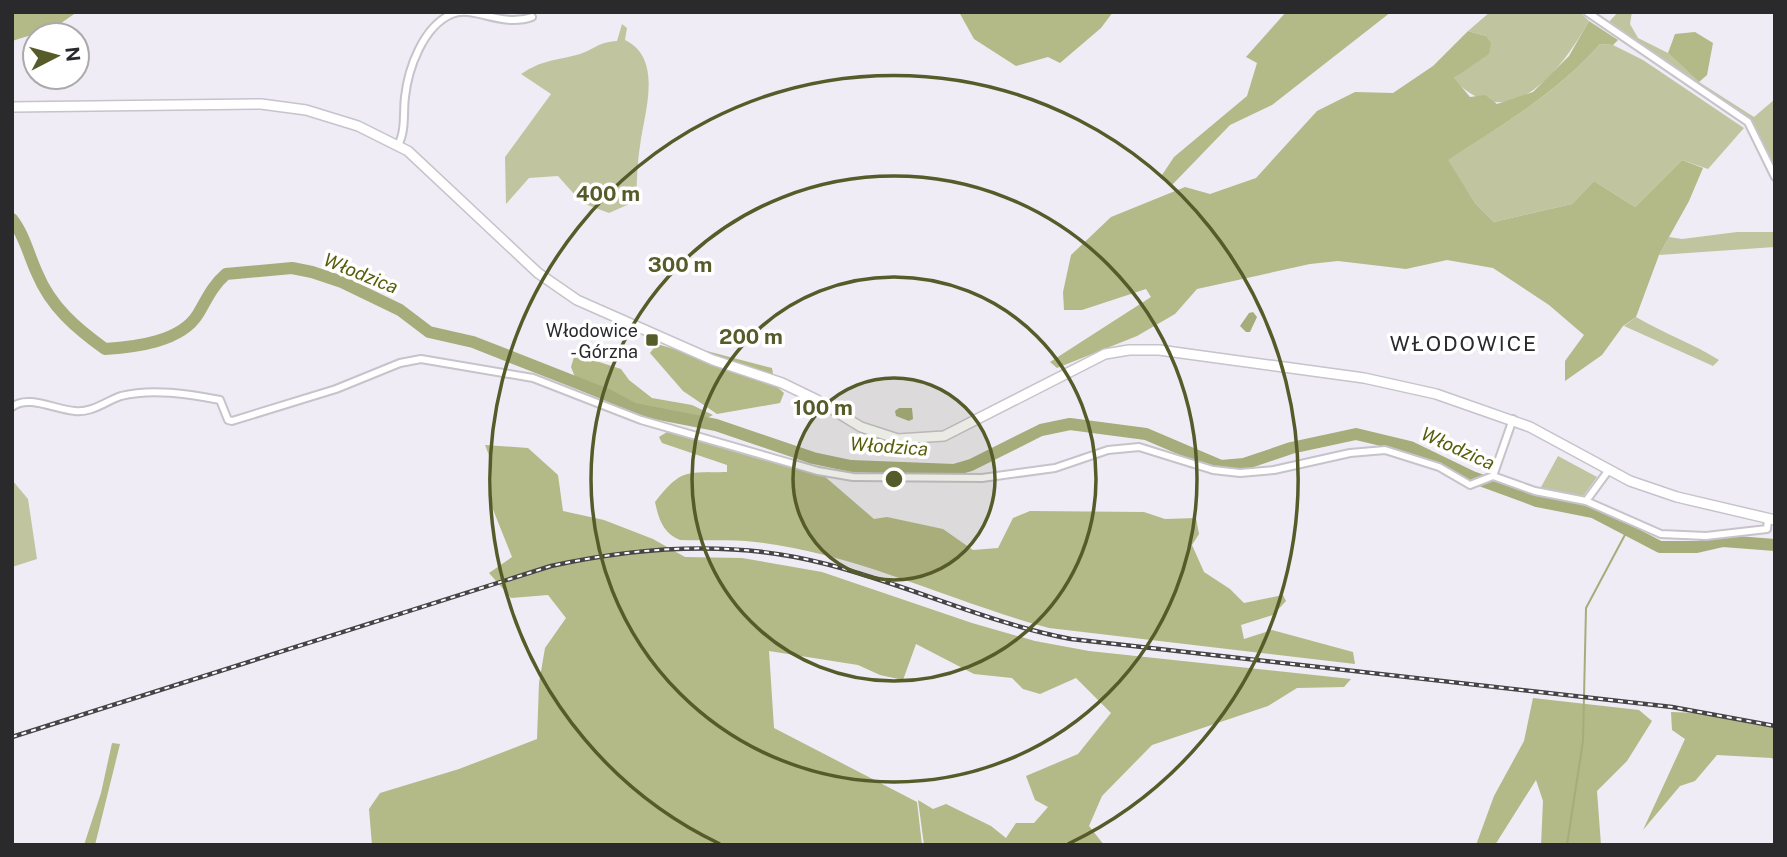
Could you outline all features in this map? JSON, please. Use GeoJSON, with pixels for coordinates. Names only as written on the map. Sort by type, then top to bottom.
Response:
{"type":"FeatureCollection","features":[{"type":"Feature","properties":{"kind":"street"},"geometry":{"type":"LineString","coordinates":[[1587,12],[1748,122],[1775,177]]}},
{"type":"Feature","properties":{"kind":"street"},"geometry":{"type":"LineString","coordinates":[[398,145],[402,137],[405,92],[415,59],[427,36],[442,21],[461,13],[512,22],[532,17]]}},
{"type":"Feature","properties":{"kind":"street"},"geometry":{"type":"LineString","coordinates":[[12,107],[283,106],[358,126],[398,145],[538,273],[577,300],[713,360],[782,383],[817,400],[861,427],[898,439],[944,436],[1089,360],[1137,349],[1208,356],[1402,385],[1513,419],[1608,471],[1677,497],[1771,520],[1767,529],[1706,536],[1661,534],[1587,501],[1535,491],[1491,477],[1470,485],[1438,467],[1385,450],[1350,453],[1274,471],[1240,474],[1213,470],[1139,447],[1108,450],[1055,468],[982,478],[853,477],[818,471],[641,420],[533,379],[421,359],[400,363],[336,389],[232,421],[228,420],[220,400],[193,395],[148,393],[121,397],[79,412],[27,401],[12,407]]}},
{"type":"Feature","properties":{"kind":"street"},"geometry":{"type":"LineString","coordinates":[[1491,477],[1513,419]]}},
{"type":"Feature","properties":{"kind":"street"},"geometry":{"type":"LineString","coordinates":[[1587,501],[1608,471]]}},
{"type":"Feature","properties":{"kind":"shaded area"},"geometry":{"type":"Polygon","coordinates":[[[12,12],[77,12],[64,21],[21,21],[21,38],[12,41],[12,12]]]}},
{"type":"Feature","properties":{"kind":"shaded area"},"geometry":{"type":"Polygon","coordinates":[[[959,12],[1113,12],[1101,28],[1060,63],[1048,57],[1016,66],[974,39],[959,12]]]}},
{"type":"Feature","properties":{"kind":"shaded area"},"geometry":{"type":"Polygon","coordinates":[[[1286,12],[1391,12],[1272,105],[1230,125],[1172,185],[1160,178],[1174,157],[1247,96],[1257,63],[1246,57],[1286,12]]]}},
{"type":"Feature","properties":{"kind":"shaded area"},"geometry":{"type":"Polygon","coordinates":[[[1490,12],[1580,12],[1589,21],[1564,60],[1532,91],[1513,100],[1494,102],[1474,96],[1453,79],[1476,60],[1483,58],[1486,36],[1468,31],[1490,12]]]}},
{"type":"Feature","properties":{"kind":"shaded area"},"geometry":{"type":"Polygon","coordinates":[[[1618,12],[1632,12],[1630,24],[1638,38],[1668,53],[1699,82],[1754,117],[1775,99],[1775,170],[1752,121],[1622,35],[1608,23],[1618,12]]]}},
{"type":"Feature","properties":{"kind":"shaded area"},"geometry":{"type":"Polygon","coordinates":[[[1589,21],[1618,40],[1613,45],[1600,44],[1547,93],[1448,160],[1475,203],[1494,222],[1572,204],[1594,181],[1635,207],[1682,160],[1703,168],[1689,201],[1659,255],[1636,317],[1623,326],[1602,355],[1565,381],[1565,361],[1584,335],[1549,305],[1493,268],[1447,260],[1406,269],[1338,261],[1310,264],[1197,289],[1175,314],[1137,336],[1057,368],[1050,362],[1151,297],[1146,289],[1082,310],[1064,310],[1063,292],[1071,255],[1111,217],[1185,187],[1210,194],[1256,178],[1317,111],[1355,92],[1393,93],[1433,66],[1468,31],[1486,36],[1491,43],[1489,54],[1454,78],[1470,97],[1485,95],[1497,104],[1533,92],[1569,56],[1589,21]]]}},
{"type":"Feature","properties":{"kind":"shaded area"},"geometry":{"type":"Polygon","coordinates":[[[622,24],[627,28],[625,40],[637,49],[648,73],[649,88],[639,153],[636,201],[609,213],[582,203],[558,176],[529,178],[506,204],[505,157],[551,94],[521,74],[543,63],[617,41],[622,24]]]}},
{"type":"Feature","properties":{"kind":"shaded area"},"geometry":{"type":"Polygon","coordinates":[[[1695,32],[1713,43],[1707,75],[1699,82],[1668,53],[1675,34],[1695,32]]]}},
{"type":"Feature","properties":{"kind":"shaded area"},"geometry":{"type":"Polygon","coordinates":[[[1600,44],[1613,45],[1643,60],[1744,128],[1708,169],[1682,160],[1635,207],[1594,181],[1572,204],[1494,222],[1475,203],[1447,160],[1547,93],[1600,44]]]}},
{"type":"Feature","properties":{"kind":"shaded area"},"geometry":{"type":"Polygon","coordinates":[[[1737,232],[1775,232],[1775,247],[1659,255],[1669,237],[1682,239],[1737,232]]]}},
{"type":"Feature","properties":{"kind":"shaded area"},"geometry":{"type":"Polygon","coordinates":[[[1253,312],[1257,317],[1250,332],[1246,332],[1240,326],[1249,313],[1253,312]]]}},
{"type":"Feature","properties":{"kind":"shaded area"},"geometry":{"type":"Polygon","coordinates":[[[1636,317],[1719,360],[1713,366],[1624,326],[1636,317]]]}},
{"type":"Feature","properties":{"kind":"shaded area"},"geometry":{"type":"Polygon","coordinates":[[[657,344],[681,351],[703,350],[772,368],[775,385],[784,393],[780,403],[717,414],[683,391],[650,353],[657,344]]]}},
{"type":"Feature","properties":{"kind":"shaded area"},"geometry":{"type":"Polygon","coordinates":[[[577,347],[596,361],[621,369],[629,380],[652,398],[692,405],[713,415],[707,418],[622,408],[580,390],[571,367],[577,347]]]}},
{"type":"Feature","properties":{"kind":"shaded area"},"geometry":{"type":"Polygon","coordinates":[[[899,408],[912,408],[913,419],[909,421],[896,416],[895,411],[899,408]]]}},
{"type":"Feature","properties":{"kind":"shaded area"},"geometry":{"type":"Polygon","coordinates":[[[667,432],[823,475],[874,519],[887,517],[943,529],[973,550],[998,548],[1013,518],[1030,511],[1144,512],[1165,519],[1196,518],[1199,534],[1192,545],[1204,572],[1230,589],[1244,603],[1283,595],[1286,601],[1273,615],[1241,625],[1244,639],[1272,630],[1353,652],[1355,664],[1049,628],[830,556],[755,542],[680,540],[669,534],[663,525],[655,502],[679,478],[693,473],[727,472],[727,465],[662,443],[659,437],[667,432]]]}},
{"type":"Feature","properties":{"kind":"shaded area"},"geometry":{"type":"Polygon","coordinates":[[[485,445],[528,448],[558,475],[563,511],[604,520],[653,539],[685,557],[742,558],[822,572],[972,623],[1035,641],[1089,651],[1351,679],[1344,687],[1297,688],[1268,706],[1152,745],[1102,796],[1089,826],[1104,845],[924,845],[918,800],[933,809],[946,804],[991,826],[1006,838],[1016,823],[1034,823],[1048,807],[1035,800],[1026,776],[1078,754],[1111,713],[1076,678],[1040,694],[1023,689],[1012,678],[974,674],[916,644],[903,680],[880,675],[858,665],[769,651],[774,728],[917,802],[922,845],[372,845],[369,809],[380,793],[459,769],[537,739],[539,683],[545,648],[566,618],[548,595],[511,598],[489,573],[512,557],[492,507],[492,463],[485,445]]]}},
{"type":"Feature","properties":{"kind":"shaded area"},"geometry":{"type":"Polygon","coordinates":[[[1558,456],[1597,477],[1584,495],[1578,497],[1540,489],[1558,456]]]}},
{"type":"Feature","properties":{"kind":"shaded area"},"geometry":{"type":"Polygon","coordinates":[[[12,480],[28,499],[37,559],[12,567],[12,480]]]}},
{"type":"Feature","properties":{"kind":"shaded area"},"geometry":{"type":"Polygon","coordinates":[[[1533,698],[1639,710],[1652,721],[1627,761],[1597,791],[1601,845],[1541,845],[1543,801],[1536,780],[1495,845],[1476,845],[1494,796],[1524,741],[1533,698]]]}},
{"type":"Feature","properties":{"kind":"shaded area"},"geometry":{"type":"Polygon","coordinates":[[[1671,712],[1698,713],[1775,728],[1775,762],[1772,758],[1717,755],[1695,781],[1680,786],[1643,830],[1685,739],[1672,730],[1671,712]]]}},
{"type":"Feature","properties":{"kind":"shaded area"},"geometry":{"type":"Polygon","coordinates":[[[112,743],[120,744],[95,845],[84,845],[101,793],[112,743]]]}},
{"type":"Feature","properties":{"kind":"waterway","name":"Włodzica"},"geometry":{"type":"LineString","coordinates":[[12,219],[49,296],[74,325],[105,349],[156,341],[181,331],[198,314],[213,288],[226,274],[292,268],[342,282],[400,310],[429,332],[473,342],[608,395],[634,409],[716,425],[813,458],[851,466],[954,470],[971,465],[1041,430],[1070,424],[1146,434],[1221,466],[1244,464],[1291,448],[1356,434],[1410,447],[1472,477],[1537,501],[1593,512],[1660,547],[1697,547],[1723,541],[1775,545]]}},
{"type":"Feature","properties":{"kind":"waterway"},"geometry":{"type":"LineString","coordinates":[[1567,845],[1583,741],[1586,608],[1627,531]]}},
{"type":"Feature","properties":{"kind":"railway"},"geometry":{"type":"LineString","coordinates":[[12,737],[551,566],[620,554],[689,548],[758,551],[826,564],[978,614],[1071,639],[1672,707],[1775,726]]}},
{"type":"Feature","properties":{"kind":"place","name":"Włodowice - Górzna"},"geometry":{"type":"Point","coordinates":[652,340]}},
{"type":"Feature","properties":{"kind":"district","name":"WŁODOWICE"},"geometry":{"type":"Point","coordinates":[1464,343]}}]}
